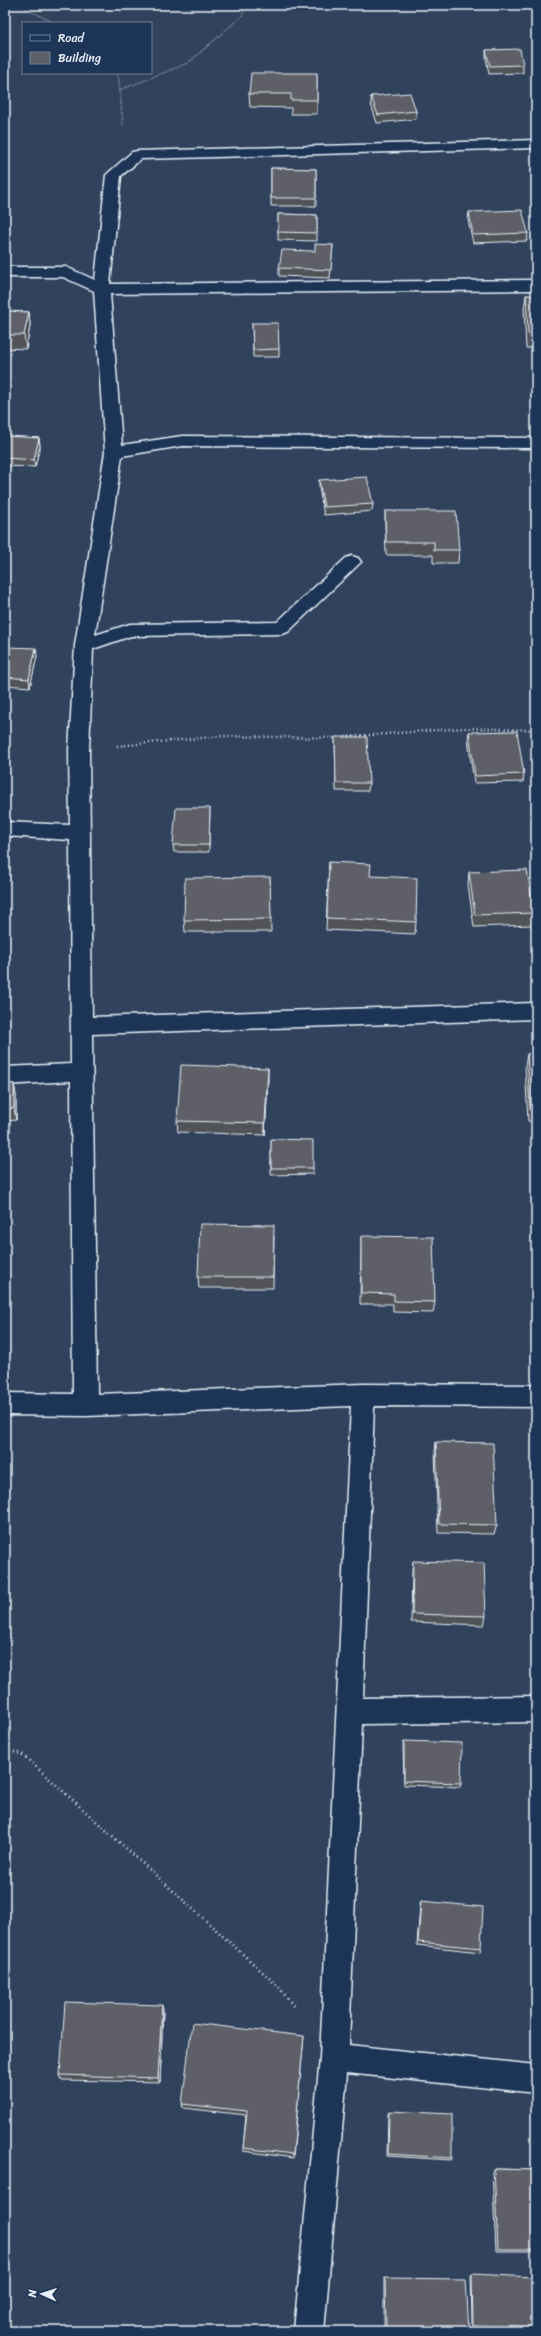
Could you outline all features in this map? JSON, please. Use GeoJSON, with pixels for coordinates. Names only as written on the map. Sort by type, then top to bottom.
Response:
{"type":"FeatureCollection","features":[{"type":"Feature","properties":{"kind":"street"},"geometry":{"type":"LineString","coordinates":[[85,1405],[83,1072],[78,750],[84,645],[114,452],[102,289],[114,175],[137,154],[536,144]]}},
{"type":"Feature","properties":{"kind":"street"},"geometry":{"type":"LineString","coordinates":[[5,272],[66,272],[102,289],[536,286]]}},
{"type":"Feature","properties":{"kind":"street"},"geometry":{"type":"LineString","coordinates":[[114,452],[182,441],[536,443]]}},
{"type":"Feature","properties":{"kind":"street"},"geometry":{"type":"LineString","coordinates":[[84,645],[130,630],[282,628],[352,562]]}},
{"type":"Feature","properties":{"kind":"street"},"geometry":{"type":"LineString","coordinates":[[5,829],[80,832]]}},
{"type":"Feature","properties":{"kind":"street"},"geometry":{"type":"LineString","coordinates":[[82,1026],[536,1011]]}},
{"type":"Feature","properties":{"kind":"street"},"geometry":{"type":"LineString","coordinates":[[5,1076],[83,1072]]}},
{"type":"Feature","properties":{"kind":"street"},"geometry":{"type":"LineString","coordinates":[[309,2331],[334,2058],[363,1395]]}},
{"type":"Feature","properties":{"kind":"street"},"geometry":{"type":"LineString","coordinates":[[5,1404],[85,1405],[363,1395],[536,1396]]}},
{"type":"Feature","properties":{"kind":"street"},"geometry":{"type":"LineString","coordinates":[[350,1711],[536,1709]]}},
{"type":"Feature","properties":{"kind":"street"},"geometry":{"type":"LineString","coordinates":[[334,2058],[536,2080]]}},
{"type":"Feature","properties":{"kind":"path"},"geometry":{"type":"LineString","coordinates":[[19,5],[53,22]]}},
{"type":"Feature","properties":{"kind":"path"},"geometry":{"type":"LineString","coordinates":[[120,90],[188,62],[242,16],[246,5]]}},
{"type":"Feature","properties":{"kind":"path"},"geometry":{"type":"LineString","coordinates":[[116,74],[119,79],[123,132],[137,154]]}},
{"type":"Feature","properties":{"kind":"path"},"geometry":{"type":"LineString","coordinates":[[78,750],[222,736],[338,738],[435,730],[513,728],[536,730]]}},
{"type":"Feature","properties":{"kind":"path"},"geometry":{"type":"LineString","coordinates":[[5,1750],[22,1754],[279,1987],[334,2058]]}},
{"type":"Feature","properties":{"kind":"building"},"geometry":{"type":"Polygon","coordinates":[[[520,49],[523,65],[490,66],[486,50],[520,49]]]}},
{"type":"Feature","properties":{"kind":"building"},"geometry":{"type":"Polygon","coordinates":[[[251,73],[317,73],[317,100],[291,100],[291,94],[249,94],[251,73]]]}},
{"type":"Feature","properties":{"kind":"building"},"geometry":{"type":"Polygon","coordinates":[[[410,93],[416,111],[378,115],[371,96],[410,93]]]}},
{"type":"Feature","properties":{"kind":"building"},"geometry":{"type":"Polygon","coordinates":[[[271,168],[316,169],[316,198],[271,198],[271,168]]]}},
{"type":"Feature","properties":{"kind":"building"},"geometry":{"type":"Polygon","coordinates":[[[522,210],[528,233],[473,235],[469,212],[522,210]]]}},
{"type":"Feature","properties":{"kind":"building"},"geometry":{"type":"Polygon","coordinates":[[[278,214],[317,215],[317,233],[278,232],[278,214]]]}},
{"type":"Feature","properties":{"kind":"building"},"geometry":{"type":"Polygon","coordinates":[[[315,244],[333,245],[331,270],[279,268],[282,250],[315,251],[315,244]]]}},
{"type":"Feature","properties":{"kind":"building"},"geometry":{"type":"Polygon","coordinates":[[[526,295],[536,296],[536,335],[528,334],[526,295]]]}},
{"type":"Feature","properties":{"kind":"building"},"geometry":{"type":"Polygon","coordinates":[[[5,311],[29,312],[24,335],[5,335],[5,311]]]}},
{"type":"Feature","properties":{"kind":"building"},"geometry":{"type":"Polygon","coordinates":[[[252,323],[278,323],[279,349],[253,350],[252,323]]]}},
{"type":"Feature","properties":{"kind":"building"},"geometry":{"type":"Polygon","coordinates":[[[5,436],[39,438],[34,460],[5,458],[5,436]]]}},
{"type":"Feature","properties":{"kind":"building"},"geometry":{"type":"Polygon","coordinates":[[[367,477],[373,504],[324,507],[319,480],[367,477]]]}},
{"type":"Feature","properties":{"kind":"building"},"geometry":{"type":"Polygon","coordinates":[[[385,511],[456,511],[459,550],[434,550],[434,542],[386,542],[385,511]]]}},
{"type":"Feature","properties":{"kind":"building"},"geometry":{"type":"Polygon","coordinates":[[[5,647],[36,648],[29,679],[5,677],[5,647]]]}},
{"type":"Feature","properties":{"kind":"building"},"geometry":{"type":"Polygon","coordinates":[[[517,731],[524,774],[475,776],[469,732],[517,731]]]}},
{"type":"Feature","properties":{"kind":"building"},"geometry":{"type":"Polygon","coordinates":[[[335,737],[367,737],[369,783],[336,783],[335,737]]]}},
{"type":"Feature","properties":{"kind":"building"},"geometry":{"type":"Polygon","coordinates":[[[176,808],[210,808],[209,845],[173,845],[176,808]]]}},
{"type":"Feature","properties":{"kind":"building"},"geometry":{"type":"Polygon","coordinates":[[[329,862],[371,864],[370,876],[417,878],[416,922],[327,918],[329,862]]]}},
{"type":"Feature","properties":{"kind":"building"},"geometry":{"type":"Polygon","coordinates":[[[527,870],[534,913],[475,915],[469,872],[527,870]]]}},
{"type":"Feature","properties":{"kind":"building"},"geometry":{"type":"Polygon","coordinates":[[[270,877],[271,919],[184,920],[185,878],[270,877]]]}},
{"type":"Feature","properties":{"kind":"building"},"geometry":{"type":"Polygon","coordinates":[[[527,1054],[536,1054],[536,1110],[530,1110],[527,1054]]]}},
{"type":"Feature","properties":{"kind":"building"},"geometry":{"type":"Polygon","coordinates":[[[181,1065],[268,1068],[265,1123],[177,1121],[181,1065]]]}},
{"type":"Feature","properties":{"kind":"building"},"geometry":{"type":"Polygon","coordinates":[[[5,1084],[14,1084],[14,1108],[5,1109],[5,1084]]]}},
{"type":"Feature","properties":{"kind":"building"},"geometry":{"type":"Polygon","coordinates":[[[271,1139],[313,1140],[313,1168],[271,1168],[271,1139]]]}},
{"type":"Feature","properties":{"kind":"building"},"geometry":{"type":"Polygon","coordinates":[[[200,1224],[274,1225],[273,1277],[198,1277],[200,1224]]]}},
{"type":"Feature","properties":{"kind":"building"},"geometry":{"type":"Polygon","coordinates":[[[361,1236],[433,1237],[435,1302],[394,1301],[394,1294],[361,1293],[361,1236]]]}},
{"type":"Feature","properties":{"kind":"building"},"geometry":{"type":"Polygon","coordinates":[[[436,1442],[493,1443],[497,1525],[439,1524],[436,1442]]]}},
{"type":"Feature","properties":{"kind":"building"},"geometry":{"type":"Polygon","coordinates":[[[413,1561],[484,1563],[486,1616],[412,1614],[413,1561]]]}},
{"type":"Feature","properties":{"kind":"building"},"geometry":{"type":"Polygon","coordinates":[[[404,1741],[462,1743],[461,1783],[404,1781],[404,1741]]]}},
{"type":"Feature","properties":{"kind":"building"},"geometry":{"type":"Polygon","coordinates":[[[421,1901],[483,1907],[481,1948],[418,1942],[421,1901]]]}},
{"type":"Feature","properties":{"kind":"building"},"geometry":{"type":"Polygon","coordinates":[[[65,2002],[162,2005],[158,2078],[60,2075],[65,2002]]]}},
{"type":"Feature","properties":{"kind":"building"},"geometry":{"type":"Polygon","coordinates":[[[192,2023],[304,2036],[293,2154],[243,2148],[247,2111],[182,2104],[192,2023]]]}},
{"type":"Feature","properties":{"kind":"building"},"geometry":{"type":"Polygon","coordinates":[[[389,2111],[452,2114],[452,2158],[388,2154],[389,2111]]]}},
{"type":"Feature","properties":{"kind":"building"},"geometry":{"type":"Polygon","coordinates":[[[494,2169],[536,2170],[536,2249],[498,2249],[494,2169]]]}},
{"type":"Feature","properties":{"kind":"building"},"geometry":{"type":"Polygon","coordinates":[[[472,2274],[533,2277],[535,2327],[473,2325],[472,2274]]]}},
{"type":"Feature","properties":{"kind":"building"},"geometry":{"type":"Polygon","coordinates":[[[385,2278],[466,2279],[469,2331],[386,2331],[385,2278]]]}}]}
